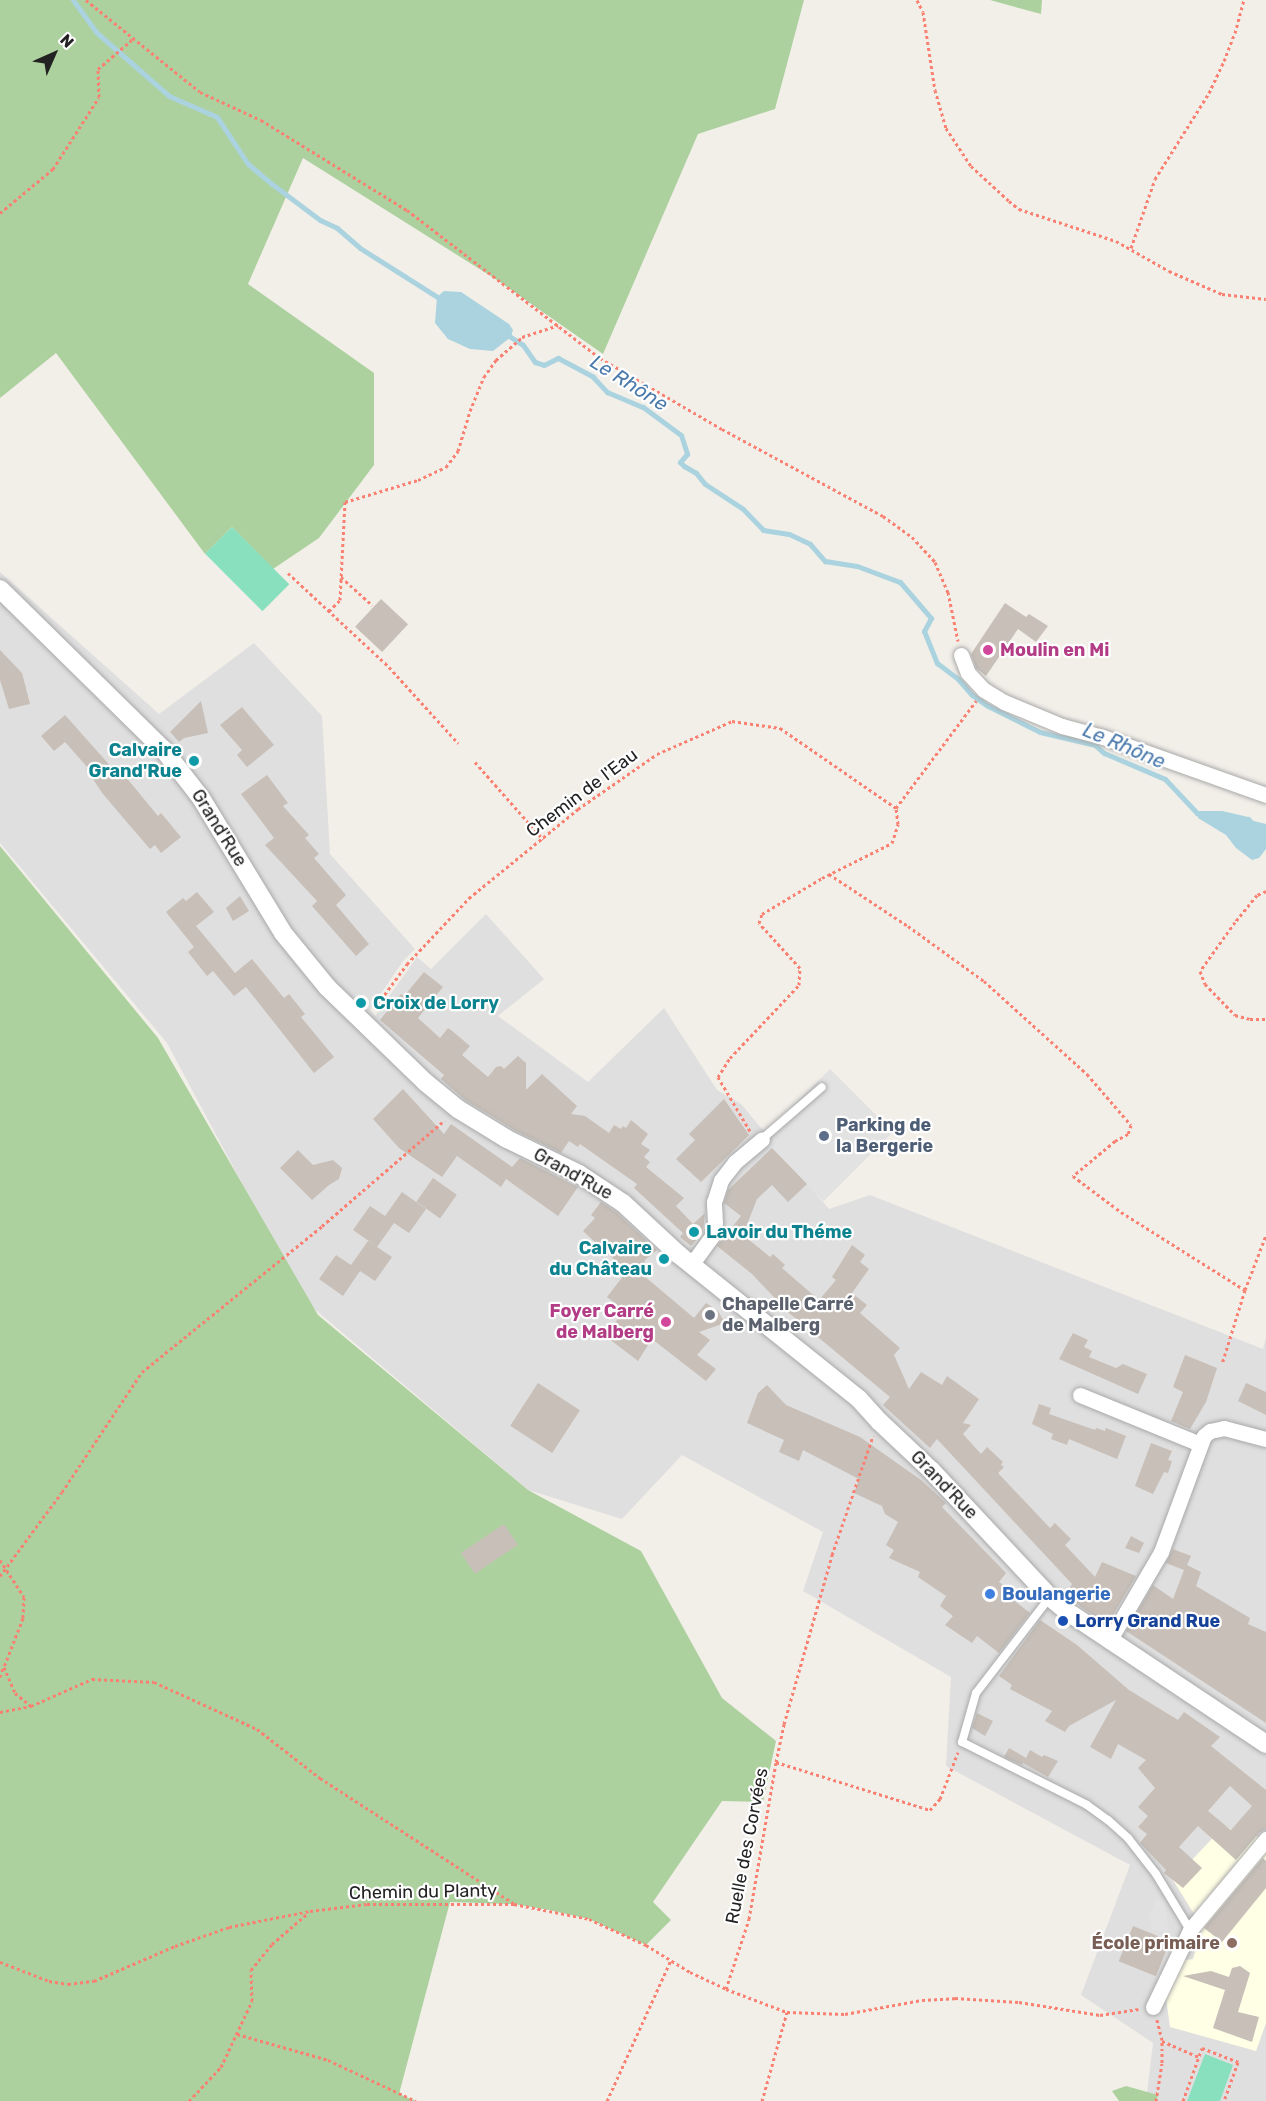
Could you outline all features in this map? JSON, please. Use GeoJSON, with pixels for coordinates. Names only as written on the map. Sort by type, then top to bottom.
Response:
{"type":"FeatureCollection","features":[{"type":"Feature","properties":{"kind":"street","name":"Grand'Rue"},"geometry":{"type":"LineString","coordinates":[[0,589],[163,749],[182,772],[283,933],[327,987],[363,1024],[458,1109],[507,1139],[579,1174],[609,1192],[691,1265],[859,1399],[931,1470],[1050,1597],[1109,1641],[1266,1744]]}},
{"type":"Feature","properties":{"kind":"street"},"geometry":{"type":"LineString","coordinates":[[961,655],[968,674],[984,690],[1004,702],[1062,726],[1103,737],[1266,795]]}},
{"type":"Feature","properties":{"kind":"street"},"geometry":{"type":"LineString","coordinates":[[691,1265],[712,1236],[715,1223],[714,1202],[721,1180],[735,1162],[760,1141]]}},
{"type":"Feature","properties":{"kind":"street"},"geometry":{"type":"LineString","coordinates":[[1080,1395],[1200,1444]]}},
{"type":"Feature","properties":{"kind":"street"},"geometry":{"type":"LineString","coordinates":[[1109,1641],[1161,1552],[1200,1444],[1210,1431],[1224,1428],[1266,1439]]}},
{"type":"Feature","properties":{"kind":"street"},"geometry":{"type":"LineString","coordinates":[[1152,2007],[1190,1930],[1266,1839]]}},
{"type":"Feature","properties":{"kind":"lane"},"geometry":{"type":"LineString","coordinates":[[760,1141],[822,1087]]}},
{"type":"Feature","properties":{"kind":"lane"},"geometry":{"type":"LineString","coordinates":[[1050,1597],[976,1694],[962,1742],[1087,1805],[1108,1820],[1128,1838],[1155,1874],[1190,1930]]}},
{"type":"Feature","properties":{"kind":"path"},"geometry":{"type":"LineString","coordinates":[[86,0],[200,92],[261,120],[407,210],[600,358],[722,429],[883,516],[912,537],[935,562],[948,592],[961,655]]}},
{"type":"Feature","properties":{"kind":"path"},"geometry":{"type":"LineString","coordinates":[[917,0],[925,23],[941,114],[953,142],[970,166],[1019,208],[1131,248],[1169,271],[1222,294],[1266,298]]}},
{"type":"Feature","properties":{"kind":"path"},"geometry":{"type":"LineString","coordinates":[[1131,248],[1155,178],[1209,93],[1235,33],[1244,0]]}},
{"type":"Feature","properties":{"kind":"path"},"geometry":{"type":"LineString","coordinates":[[0,213],[53,169],[99,97],[98,69],[134,38]]}},
{"type":"Feature","properties":{"kind":"path"},"geometry":{"type":"LineString","coordinates":[[329,611],[340,600],[345,502],[418,480],[446,467],[458,451],[470,411],[484,377],[496,360],[522,337],[558,325]]}},
{"type":"Feature","properties":{"kind":"path"},"geometry":{"type":"LineString","coordinates":[[288,573],[389,666],[458,743]]}},
{"type":"Feature","properties":{"kind":"path"},"geometry":{"type":"LineString","coordinates":[[341,577],[372,605]]}},
{"type":"Feature","properties":{"kind":"path"},"geometry":{"type":"LineString","coordinates":[[760,1141],[718,1077],[730,1058],[799,985],[800,968],[759,923],[762,914],[830,874],[892,843],[898,824],[897,808],[984,690]]}},
{"type":"Feature","properties":{"kind":"path","name":"Chemin de l'Eau"},"geometry":{"type":"LineString","coordinates":[[363,1024],[407,964],[469,898],[578,809],[657,754],[732,721],[780,728],[897,808]]}},
{"type":"Feature","properties":{"kind":"path"},"geometry":{"type":"LineString","coordinates":[[476,762],[543,839]]}},
{"type":"Feature","properties":{"kind":"path"},"geometry":{"type":"LineString","coordinates":[[830,874],[909,926],[984,981],[1087,1074],[1131,1125],[1128,1134],[1115,1141],[1073,1176],[1121,1212],[1245,1290]]}},
{"type":"Feature","properties":{"kind":"path"},"geometry":{"type":"LineString","coordinates":[[1266,891],[1257,895],[1242,913],[1200,971],[1205,984],[1235,1015],[1250,1019],[1266,1019]]}},
{"type":"Feature","properties":{"kind":"path"},"geometry":{"type":"LineString","coordinates":[[0,1576],[62,1492],[142,1372],[322,1226],[458,1109]]}},
{"type":"Feature","properties":{"kind":"path"},"geometry":{"type":"LineString","coordinates":[[1222,1364],[1245,1290],[1266,1235]]}},
{"type":"Feature","properties":{"kind":"path"},"geometry":{"type":"LineString","coordinates":[[776,1762],[784,1724],[832,1555],[865,1452],[880,1422]]}},
{"type":"Feature","properties":{"kind":"path"},"geometry":{"type":"LineString","coordinates":[[0,1560],[24,1597],[23,1618],[0,1677]]}},
{"type":"Feature","properties":{"kind":"path"},"geometry":{"type":"LineString","coordinates":[[4,1667],[15,1693],[31,1706]]}},
{"type":"Feature","properties":{"kind":"path"},"geometry":{"type":"LineString","coordinates":[[0,1712],[31,1706],[92,1678],[154,1682],[257,1729],[320,1778],[514,1904]]}},
{"type":"Feature","properties":{"kind":"path","name":"Ruelle des Corvées"},"geometry":{"type":"LineString","coordinates":[[726,1989],[749,1919],[776,1762],[930,1809],[940,1800],[962,1742]]}},
{"type":"Feature","properties":{"kind":"path","name":"Chemin du Planty"},"geometry":{"type":"LineString","coordinates":[[0,1962],[49,1981],[68,1984],[94,1981],[175,1946],[229,1928],[310,1911],[367,1904],[514,1904],[589,1919],[646,1945],[726,1989],[787,2012],[845,2014],[922,2000],[955,1998],[1019,2002],[1101,2015],[1152,2007]]}},
{"type":"Feature","properties":{"kind":"path"},"geometry":{"type":"LineString","coordinates":[[189,2101],[221,2067],[237,2034],[252,2001],[250,1970],[272,1944],[310,1911]]}},
{"type":"Feature","properties":{"kind":"path"},"geometry":{"type":"LineString","coordinates":[[607,2101],[671,1960]]}},
{"type":"Feature","properties":{"kind":"path"},"geometry":{"type":"LineString","coordinates":[[1152,2007],[1162,2040],[1162,2063],[1156,2101]]}},
{"type":"Feature","properties":{"kind":"path"},"geometry":{"type":"LineString","coordinates":[[762,2101],[787,2012]]}},
{"type":"Feature","properties":{"kind":"path"},"geometry":{"type":"LineString","coordinates":[[237,2034],[328,2060],[416,2101]]}},
{"type":"Feature","properties":{"kind":"path"},"geometry":{"type":"LineString","coordinates":[[1162,2040],[1199,2057]]}},
{"type":"Feature","properties":{"kind":"path"},"geometry":{"type":"LineString","coordinates":[[1183,2101],[1203,2048],[1239,2062],[1224,2101]]}},
{"type":"Feature","properties":{"kind":"shaded area"},"geometry":{"type":"Polygon","coordinates":[[[0,572],[159,714],[254,643],[322,716],[330,854],[415,949],[403,961],[370,1010],[375,1016],[417,957],[431,969],[486,914],[544,979],[498,1016],[588,1082],[664,1008],[717,1090],[741,1104],[829,1209],[870,1195],[1263,1349],[1266,1338],[1266,2101],[1146,2101],[1153,2043],[1081,1995],[1130,1865],[946,1766],[951,1677],[803,1591],[823,1532],[682,1455],[622,1519],[528,1490],[305,1301],[167,1043],[0,843],[0,572]]]}},
{"type":"Feature","properties":{"kind":"shaded area","name":"Parking de la Bergerie"},"geometry":{"type":"Polygon","coordinates":[[[830,1069],[893,1132],[824,1201],[761,1138],[830,1069]]]}},
{"type":"Feature","properties":{"kind":"shaded area","name":"École primaire"},"geometry":{"type":"Polygon","coordinates":[[[1240,1821],[1266,1845],[1266,2023],[1256,2051],[1170,2027],[1166,1998],[1179,1961],[1193,1959],[1202,1927],[1173,1880],[1225,1825],[1232,1830],[1240,1821]]]}},
{"type":"Feature","properties":{"kind":"shaded area"},"geometry":{"type":"Polygon","coordinates":[[[1166,1899],[1168,1931],[1152,1930],[1149,1916],[1156,1900],[1166,1899]]]}},
{"type":"Feature","properties":{"kind":"green space"},"geometry":{"type":"Polygon","coordinates":[[[0,0],[804,0],[775,109],[698,134],[603,354],[497,280],[303,158],[248,284],[374,373],[374,465],[319,538],[273,569],[232,527],[205,554],[56,353],[0,398],[0,0]]]}},
{"type":"Feature","properties":{"kind":"green space"},"geometry":{"type":"Polygon","coordinates":[[[990,0],[1042,0],[1041,14],[990,0]]]}},
{"type":"Feature","properties":{"kind":"green space"},"geometry":{"type":"Polygon","coordinates":[[[232,527],[289,584],[262,611],[205,554],[232,527]]]}},
{"type":"Feature","properties":{"kind":"green space"},"geometry":{"type":"Polygon","coordinates":[[[0,846],[158,1038],[318,1315],[528,1490],[641,1551],[722,1698],[776,1741],[763,1802],[722,1801],[653,1902],[671,1920],[646,1945],[589,1919],[549,1910],[514,1904],[450,1902],[399,2094],[416,2101],[0,2101],[0,846]]]}},
{"type":"Feature","properties":{"kind":"green space"},"geometry":{"type":"Polygon","coordinates":[[[1205,2054],[1233,2065],[1220,2101],[1187,2101],[1205,2054]]]}},
{"type":"Feature","properties":{"kind":"green space"},"geometry":{"type":"Polygon","coordinates":[[[1126,2086],[1158,2095],[1156,2101],[1119,2101],[1112,2091],[1126,2086]]]}},
{"type":"Feature","properties":{"kind":"water"},"geometry":{"type":"Polygon","coordinates":[[[444,291],[461,292],[509,324],[513,330],[511,337],[493,351],[470,349],[448,339],[435,323],[437,297],[444,291]]]}},
{"type":"Feature","properties":{"kind":"water"},"geometry":{"type":"Polygon","coordinates":[[[1197,813],[1221,813],[1266,824],[1266,849],[1259,858],[1252,860],[1236,848],[1226,835],[1198,818],[1197,813]]]}},
{"type":"Feature","properties":{"kind":"building"},"geometry":{"type":"Polygon","coordinates":[[[381,599],[408,624],[382,652],[355,627],[381,599]]]}},
{"type":"Feature","properties":{"kind":"building"},"geometry":{"type":"Polygon","coordinates":[[[1005,603],[1026,617],[1029,614],[1048,626],[1036,642],[1018,629],[986,676],[976,668],[971,654],[1005,603]]]}},
{"type":"Feature","properties":{"kind":"building"},"geometry":{"type":"Polygon","coordinates":[[[0,650],[22,673],[30,704],[9,709],[0,680],[0,650]]]}},
{"type":"Feature","properties":{"kind":"building"},"geometry":{"type":"Polygon","coordinates":[[[201,701],[208,733],[184,738],[179,742],[170,732],[201,701]]]}},
{"type":"Feature","properties":{"kind":"building"},"geometry":{"type":"Polygon","coordinates":[[[242,707],[274,745],[247,767],[237,755],[242,750],[220,725],[242,707]]]}},
{"type":"Feature","properties":{"kind":"building"},"geometry":{"type":"Polygon","coordinates":[[[65,715],[122,779],[125,776],[158,816],[161,813],[181,837],[161,853],[155,845],[150,849],[103,794],[86,769],[88,768],[65,742],[54,751],[41,736],[65,715]]]}},
{"type":"Feature","properties":{"kind":"building"},"geometry":{"type":"Polygon","coordinates":[[[267,775],[288,803],[283,806],[309,835],[305,838],[319,854],[314,858],[346,895],[336,905],[369,944],[356,956],[312,906],[317,901],[265,845],[274,838],[241,794],[267,775]]]}},
{"type":"Feature","properties":{"kind":"building"},"geometry":{"type":"Polygon","coordinates":[[[197,892],[214,912],[196,926],[235,973],[252,959],[284,998],[289,994],[305,1014],[301,1017],[334,1057],[314,1073],[246,987],[234,996],[213,971],[207,976],[188,952],[194,947],[166,912],[183,898],[186,901],[197,892]]]}},
{"type":"Feature","properties":{"kind":"building"},"geometry":{"type":"Polygon","coordinates":[[[240,896],[249,911],[233,921],[226,908],[240,896]]]}},
{"type":"Feature","properties":{"kind":"building"},"geometry":{"type":"Polygon","coordinates":[[[424,972],[443,987],[418,1018],[440,1038],[448,1028],[470,1046],[462,1055],[488,1077],[496,1067],[501,1066],[504,1069],[518,1056],[526,1063],[526,1090],[542,1074],[577,1106],[571,1114],[585,1116],[609,1133],[614,1125],[621,1129],[623,1126],[626,1128],[631,1120],[648,1134],[641,1144],[650,1150],[644,1157],[650,1162],[646,1167],[684,1198],[676,1206],[693,1224],[705,1213],[703,1232],[691,1246],[680,1237],[683,1233],[634,1188],[637,1184],[580,1144],[578,1147],[569,1141],[561,1153],[516,1131],[465,1100],[441,1079],[444,1075],[380,1020],[401,994],[404,996],[424,972]]]}},
{"type":"Feature","properties":{"kind":"building"},"geometry":{"type":"Polygon","coordinates":[[[403,1089],[444,1134],[451,1124],[512,1167],[520,1158],[578,1187],[558,1216],[506,1179],[501,1187],[457,1156],[442,1177],[399,1148],[373,1119],[403,1089]]]}},
{"type":"Feature","properties":{"kind":"building"},"geometry":{"type":"Polygon","coordinates":[[[724,1099],[749,1135],[701,1182],[676,1159],[695,1140],[689,1134],[724,1099]]]}},
{"type":"Feature","properties":{"kind":"building"},"geometry":{"type":"Polygon","coordinates":[[[772,1148],[807,1184],[788,1202],[772,1185],[757,1199],[743,1235],[770,1257],[773,1254],[785,1265],[782,1268],[819,1300],[836,1280],[832,1277],[852,1245],[865,1255],[860,1262],[869,1269],[852,1293],[867,1305],[860,1313],[900,1348],[894,1355],[909,1389],[921,1372],[942,1385],[947,1376],[979,1399],[963,1423],[971,1425],[963,1434],[981,1454],[987,1447],[1003,1462],[1001,1465],[1004,1467],[998,1473],[1050,1528],[1055,1523],[1071,1539],[1065,1545],[1095,1577],[1102,1562],[1136,1576],[1107,1625],[1066,1596],[1072,1584],[937,1439],[930,1448],[883,1405],[890,1397],[789,1313],[752,1274],[717,1246],[741,1216],[724,1203],[728,1190],[772,1148]]]}},
{"type":"Feature","properties":{"kind":"building"},"geometry":{"type":"Polygon","coordinates":[[[298,1150],[313,1165],[333,1160],[342,1168],[339,1179],[312,1200],[280,1168],[298,1150]]]}},
{"type":"Feature","properties":{"kind":"building"},"geometry":{"type":"Polygon","coordinates":[[[433,1178],[457,1195],[440,1218],[416,1202],[433,1178]]]}},
{"type":"Feature","properties":{"kind":"building"},"geometry":{"type":"Polygon","coordinates":[[[402,1192],[426,1209],[409,1233],[394,1223],[377,1247],[392,1257],[375,1281],[360,1271],[343,1296],[319,1279],[336,1255],[351,1265],[368,1241],[376,1246],[353,1230],[370,1206],[385,1216],[402,1192]]]}},
{"type":"Feature","properties":{"kind":"building"},"geometry":{"type":"Polygon","coordinates":[[[601,1202],[616,1212],[657,1250],[645,1260],[643,1275],[694,1318],[706,1303],[718,1311],[725,1323],[699,1332],[710,1340],[697,1355],[716,1369],[706,1381],[652,1339],[638,1361],[604,1335],[625,1311],[607,1297],[627,1271],[583,1231],[595,1218],[591,1215],[601,1202]]]}},
{"type":"Feature","properties":{"kind":"building"},"geometry":{"type":"Polygon","coordinates":[[[1073,1333],[1088,1340],[1084,1347],[1092,1351],[1089,1357],[1116,1368],[1123,1364],[1147,1374],[1138,1394],[1059,1359],[1073,1333]]]}},
{"type":"Feature","properties":{"kind":"building"},"geometry":{"type":"Polygon","coordinates":[[[1185,1355],[1217,1368],[1206,1402],[1190,1429],[1171,1421],[1183,1392],[1173,1387],[1185,1355]]]}},
{"type":"Feature","properties":{"kind":"building"},"geometry":{"type":"Polygon","coordinates":[[[538,1383],[580,1410],[552,1453],[510,1426],[538,1383]]]}},
{"type":"Feature","properties":{"kind":"building"},"geometry":{"type":"Polygon","coordinates":[[[1246,1383],[1266,1392],[1266,1415],[1238,1401],[1246,1383]]]}},
{"type":"Feature","properties":{"kind":"building"},"geometry":{"type":"Polygon","coordinates":[[[767,1385],[786,1405],[860,1437],[921,1480],[946,1503],[942,1507],[1006,1573],[999,1582],[1010,1590],[1007,1595],[1030,1613],[999,1653],[977,1636],[972,1643],[945,1625],[953,1616],[940,1606],[946,1596],[918,1577],[920,1572],[889,1558],[894,1550],[886,1545],[898,1522],[885,1514],[882,1506],[854,1493],[859,1479],[803,1450],[799,1461],[779,1452],[784,1440],[747,1423],[758,1393],[767,1385]]]}},
{"type":"Feature","properties":{"kind":"building"},"geometry":{"type":"Polygon","coordinates":[[[1039,1404],[1051,1408],[1049,1414],[1095,1430],[1096,1428],[1105,1431],[1106,1428],[1126,1436],[1117,1459],[1069,1439],[1067,1445],[1051,1439],[1053,1434],[1032,1424],[1039,1404]]]}},
{"type":"Feature","properties":{"kind":"building"},"geometry":{"type":"Polygon","coordinates":[[[1151,1443],[1172,1451],[1168,1460],[1172,1461],[1168,1473],[1164,1472],[1153,1494],[1135,1486],[1151,1443]]]}},
{"type":"Feature","properties":{"kind":"building"},"geometry":{"type":"Polygon","coordinates":[[[504,1524],[518,1545],[475,1574],[461,1553],[504,1524]]]}},
{"type":"Feature","properties":{"kind":"building"},"geometry":{"type":"Polygon","coordinates":[[[1131,1536],[1144,1543],[1139,1553],[1125,1548],[1131,1536]]]}},
{"type":"Feature","properties":{"kind":"building"},"geometry":{"type":"Polygon","coordinates":[[[1173,1549],[1191,1556],[1187,1565],[1201,1572],[1196,1586],[1250,1618],[1248,1624],[1266,1632],[1266,1723],[1126,1631],[1153,1585],[1173,1599],[1184,1570],[1166,1563],[1173,1549]]]}},
{"type":"Feature","properties":{"kind":"building"},"geometry":{"type":"Polygon","coordinates":[[[1040,1620],[1077,1645],[1129,1690],[1178,1720],[1184,1712],[1220,1737],[1211,1746],[1266,1790],[1266,1829],[1259,1833],[1236,1860],[1198,1826],[1179,1847],[1202,1868],[1183,1888],[1164,1873],[1166,1870],[1140,1843],[1147,1834],[1138,1827],[1148,1816],[1138,1807],[1155,1788],[1138,1768],[1146,1760],[1118,1744],[1111,1759],[1090,1747],[1116,1700],[1069,1726],[1065,1732],[1045,1721],[1052,1711],[1010,1689],[1012,1685],[999,1676],[1040,1620]],[[1230,1786],[1208,1811],[1231,1830],[1252,1806],[1230,1786]]]}},
{"type":"Feature","properties":{"kind":"building"},"geometry":{"type":"Polygon","coordinates":[[[977,1713],[993,1721],[985,1736],[972,1728],[977,1713]]]}},
{"type":"Feature","properties":{"kind":"building"},"geometry":{"type":"Polygon","coordinates":[[[1009,1748],[1026,1758],[1030,1750],[1042,1757],[1044,1755],[1058,1761],[1048,1777],[1023,1763],[1022,1765],[1004,1757],[1009,1748]]]}},
{"type":"Feature","properties":{"kind":"building"},"geometry":{"type":"Polygon","coordinates":[[[1263,1858],[1266,1861],[1266,1888],[1222,1942],[1204,1928],[1263,1858]]]}},
{"type":"Feature","properties":{"kind":"building"},"geometry":{"type":"Polygon","coordinates":[[[1133,1926],[1170,1941],[1156,1976],[1119,1961],[1133,1926]]]}},
{"type":"Feature","properties":{"kind":"building"},"geometry":{"type":"Polygon","coordinates":[[[1240,1966],[1250,1973],[1238,2012],[1259,2017],[1252,2042],[1213,2028],[1225,1990],[1183,1976],[1211,1971],[1229,1977],[1232,1968],[1240,1966]]]}},
{"type":"Feature","properties":{"kind":"waterway","name":"Le Rhône"},"geometry":{"type":"LineString","coordinates":[[73,0],[96,32],[169,96],[217,117],[248,164],[272,184],[320,220],[337,228],[360,248],[442,300]]}},
{"type":"Feature","properties":{"kind":"waterway","name":"Le Rhône"},"geometry":{"type":"LineString","coordinates":[[506,334],[523,345],[535,362],[544,365],[558,358],[593,377],[607,392],[643,407],[681,435],[687,454],[680,462],[696,473],[705,484],[743,509],[763,530],[789,534],[810,544],[825,561],[857,566],[900,582],[931,618],[924,631],[937,663],[958,679],[972,695],[988,706],[1040,732],[1095,745],[1104,753],[1165,779],[1197,813],[1221,813],[1248,819],[1252,823]]}},
{"type":"Feature","properties":{"kind":"place","name":"Moulin en Mi"},"geometry":{"type":"Point","coordinates":[988,650]}},
{"type":"Feature","properties":{"kind":"place","name":"Calvaire Grand'Rue"},"geometry":{"type":"Point","coordinates":[194,761]}},
{"type":"Feature","properties":{"kind":"place","name":"Croix de Lorry"},"geometry":{"type":"Point","coordinates":[361,1003]}},
{"type":"Feature","properties":{"kind":"place","name":"Parking de la Bergerie"},"geometry":{"type":"Point","coordinates":[824,1136]}},
{"type":"Feature","properties":{"kind":"place","name":"Lavoir du Théme"},"geometry":{"type":"Point","coordinates":[694,1232]}},
{"type":"Feature","properties":{"kind":"place","name":"Calvaire du Château"},"geometry":{"type":"Point","coordinates":[664,1259]}},
{"type":"Feature","properties":{"kind":"place","name":"Chapelle Carré de Malberg"},"geometry":{"type":"Point","coordinates":[710,1315]}},
{"type":"Feature","properties":{"kind":"place","name":"Foyer Carré de Malberg"},"geometry":{"type":"Point","coordinates":[666,1322]}},
{"type":"Feature","properties":{"kind":"place","name":"Boulangerie"},"geometry":{"type":"Point","coordinates":[990,1594]}},
{"type":"Feature","properties":{"kind":"place","name":"Lorry Grand Rue"},"geometry":{"type":"Point","coordinates":[1063,1621]}},
{"type":"Feature","properties":{"kind":"place","name":"École primaire"},"geometry":{"type":"Point","coordinates":[1232,1943]}}]}
